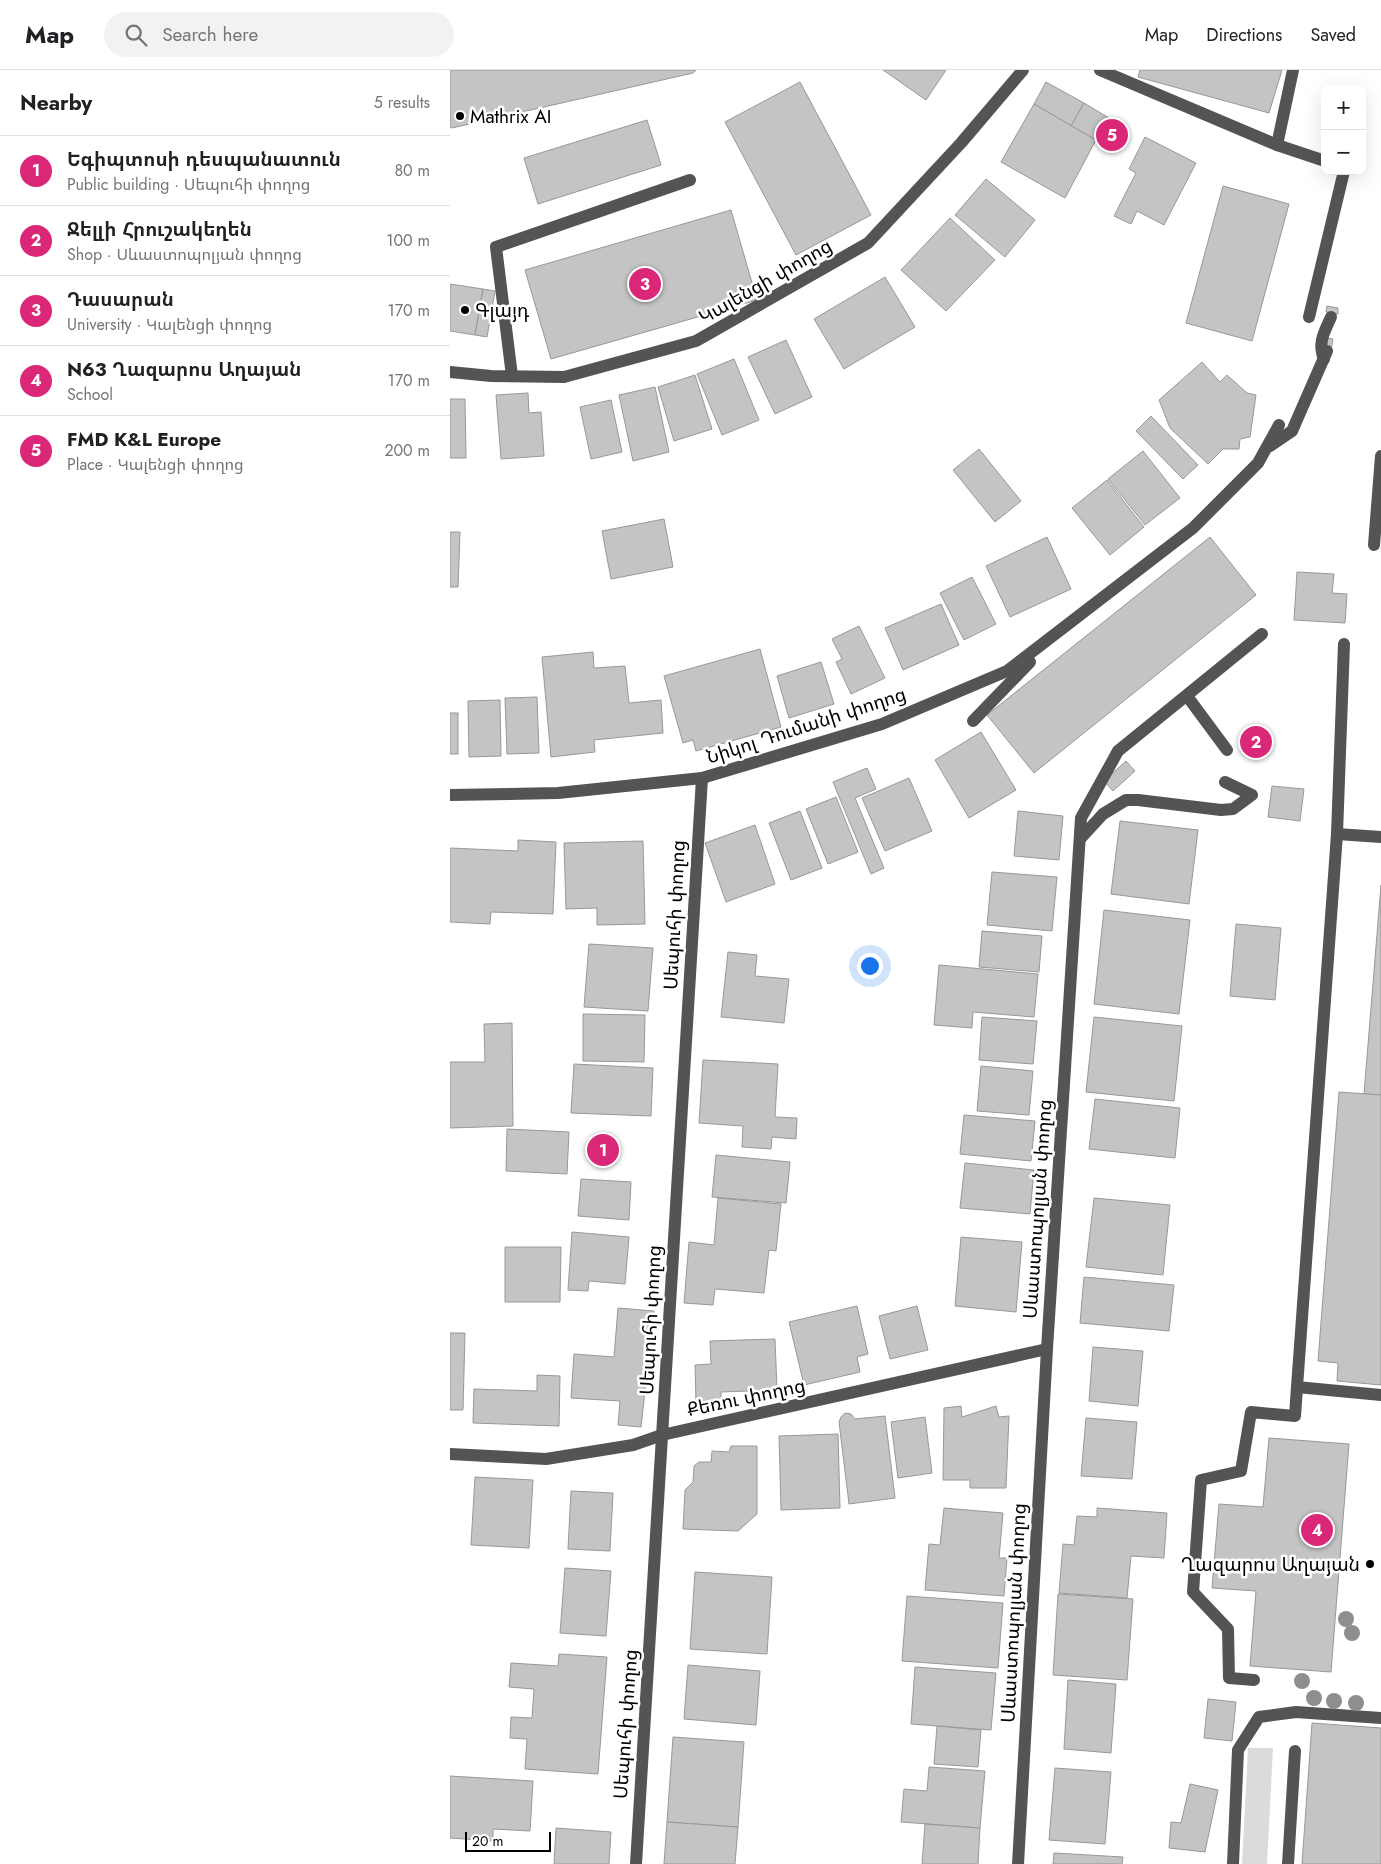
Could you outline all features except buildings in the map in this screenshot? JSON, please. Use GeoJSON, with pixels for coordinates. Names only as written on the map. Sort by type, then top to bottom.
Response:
{"type":"FeatureCollection","features":[{"type":"Feature","properties":{"kind":"street","name":"Կալենցի փողոց"},"geometry":{"type":"LineString","coordinates":[[450,372],[512,376],[564,376],[696,341],[868,243],[961,143],[1023,70]]}},
{"type":"Feature","properties":{"kind":"street"},"geometry":{"type":"LineString","coordinates":[[1100,70],[1277,145],[1321,160]]}},
{"type":"Feature","properties":{"kind":"street"},"geometry":{"type":"LineString","coordinates":[[1277,145],[1293,70]]}},
{"type":"Feature","properties":{"kind":"street"},"geometry":{"type":"LineString","coordinates":[[1309,316],[1343,175]]}},
{"type":"Feature","properties":{"kind":"street"},"geometry":{"type":"LineString","coordinates":[[512,376],[496,247],[690,180]]}},
{"type":"Feature","properties":{"kind":"street"},"geometry":{"type":"LineString","coordinates":[[1268,447],[1292,431],[1325,355],[1320,350],[1323,336],[1331,317]]}},
{"type":"Feature","properties":{"kind":"street","name":"Նիկոլ Դումանի փողոց"},"geometry":{"type":"LineString","coordinates":[[450,795],[558,793],[702,778],[882,724],[1007,671],[1193,528],[1258,464],[1279,424]]}},
{"type":"Feature","properties":{"kind":"street"},"geometry":{"type":"LineString","coordinates":[[1374,545],[1381,456]]}},
{"type":"Feature","properties":{"kind":"street"},"geometry":{"type":"LineString","coordinates":[[973,721],[1061,629]]}},
{"type":"Feature","properties":{"kind":"street","name":"Սևաստոպոլյան փողոց"},"geometry":{"type":"LineString","coordinates":[[1018,1864],[1047,1349],[1082,818],[1118,751],[1262,634]]}},
{"type":"Feature","properties":{"kind":"street"},"geometry":{"type":"LineString","coordinates":[[1254,1680],[1229,1678],[1228,1629],[1193,1592],[1201,1480],[1241,1471],[1251,1412],[1295,1416],[1337,834],[1344,644]]}},
{"type":"Feature","properties":{"kind":"street"},"geometry":{"type":"LineString","coordinates":[[1187,696],[1228,750]]}},
{"type":"Feature","properties":{"kind":"street","name":"Սեպուհի փողոց"},"geometry":{"type":"LineString","coordinates":[[636,1864],[702,778]]}},
{"type":"Feature","properties":{"kind":"street"},"geometry":{"type":"LineString","coordinates":[[1080,839],[1103,814],[1126,800],[1221,810],[1233,809],[1252,794],[1226,782]]}},
{"type":"Feature","properties":{"kind":"street"},"geometry":{"type":"LineString","coordinates":[[1337,834],[1381,837]]}},
{"type":"Feature","properties":{"kind":"street","name":"Քեռու փողոց"},"geometry":{"type":"LineString","coordinates":[[450,1454],[546,1459],[633,1444],[662,1434],[1047,1349]]}},
{"type":"Feature","properties":{"kind":"street"},"geometry":{"type":"LineString","coordinates":[[1297,1387],[1381,1395]]}},
{"type":"Feature","properties":{"kind":"street"},"geometry":{"type":"LineString","coordinates":[[1233,1864],[1238,1750],[1258,1716],[1296,1712],[1381,1718]]}},
{"type":"Feature","properties":{"kind":"street"},"geometry":{"type":"LineString","coordinates":[[1288,1864],[1295,1751]]}},
{"type":"Feature","properties":{"kind":"shaded area"},"geometry":{"type":"Polygon","coordinates":[[[1248,1748],[1273,1748],[1267,1864],[1242,1864],[1248,1748]]]}},
{"type":"Feature","properties":{"kind":"place","name":"Mathrix AI"},"geometry":{"type":"Point","coordinates":[460,116]}},
{"type":"Feature","properties":{"kind":"place","name":"FMD K&L Europe"},"geometry":{"type":"Point","coordinates":[1112,135]}},
{"type":"Feature","properties":{"kind":"place","name":"Դասարան"},"geometry":{"type":"Point","coordinates":[645,284]}},
{"type":"Feature","properties":{"kind":"place","name":"Գլայդ"},"geometry":{"type":"Point","coordinates":[465,310]}},
{"type":"Feature","properties":{"kind":"place","name":"Ջելլի Հրուշակեղեն"},"geometry":{"type":"Point","coordinates":[1256,742]}},
{"type":"Feature","properties":{"kind":"place","name":"Եգիպտոսի դեսպանատուն"},"geometry":{"type":"Point","coordinates":[603,1150]}},
{"type":"Feature","properties":{"kind":"place","name":"N63 Ղազարոս Աղայան"},"geometry":{"type":"Point","coordinates":[1317,1530]}},
{"type":"Feature","properties":{"kind":"place","name":"Ղազարոս Աղայան"},"geometry":{"type":"Point","coordinates":[1370,1564]}}]}
